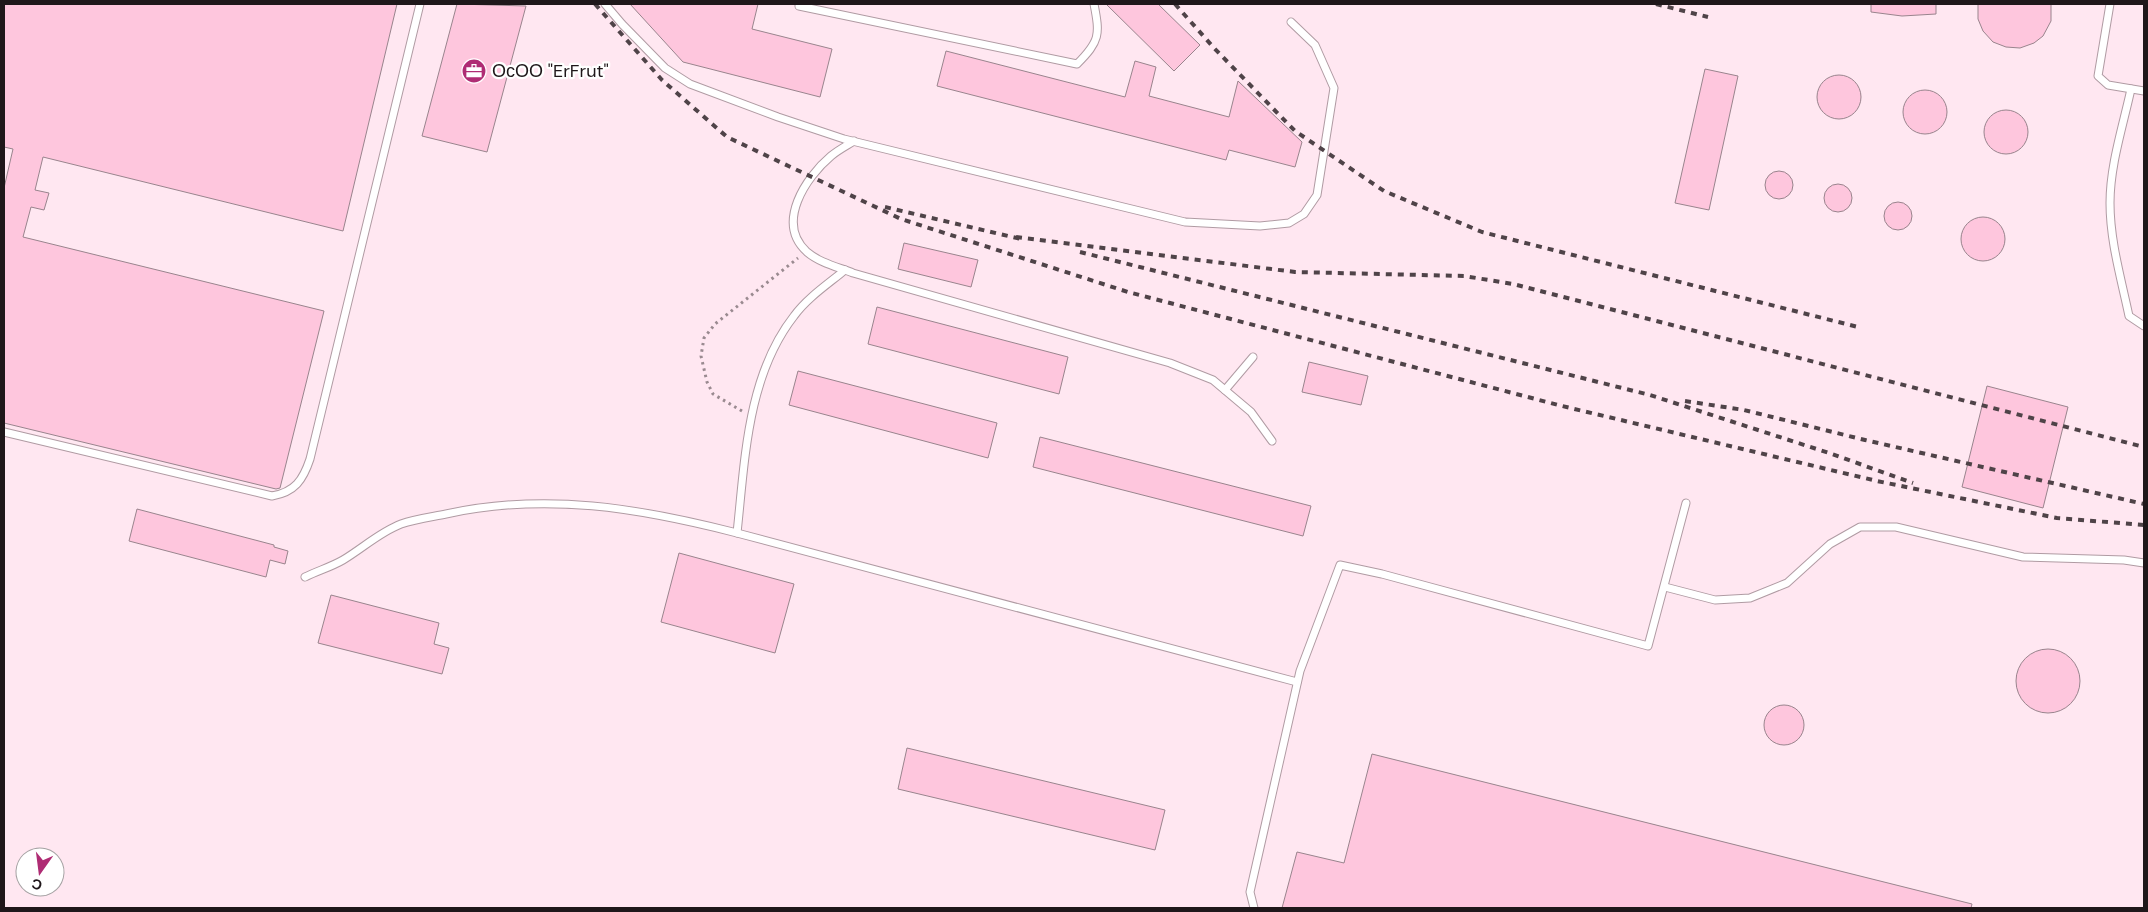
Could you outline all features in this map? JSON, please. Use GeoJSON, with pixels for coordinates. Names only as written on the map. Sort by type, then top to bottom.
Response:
{"type":"FeatureCollection","features":[{"type":"Feature","properties":{"kind":"lane"},"geometry":{"type":"LineString","coordinates":[[4,432],[272,496],[294,488],[304,477],[310,459],[420,4]]}},
{"type":"Feature","properties":{"kind":"lane"},"geometry":{"type":"LineString","coordinates":[[605,4],[665,68],[690,84],[778,118],[854,141],[1185,222],[1260,226],[1289,222],[1304,214],[1317,195],[1334,88],[1315,45],[1291,22]]}},
{"type":"Feature","properties":{"kind":"lane"},"geometry":{"type":"LineString","coordinates":[[799,6],[1077,64],[1094,47],[1098,29],[1094,4]]}},
{"type":"Feature","properties":{"kind":"lane"},"geometry":{"type":"LineString","coordinates":[[2110,4],[2098,76],[2108,86],[2144,92]]}},
{"type":"Feature","properties":{"kind":"lane"},"geometry":{"type":"LineString","coordinates":[[2131,89],[2117,154],[2110,201],[2112,242],[2129,316],[2144,326]]}},
{"type":"Feature","properties":{"kind":"lane"},"geometry":{"type":"LineString","coordinates":[[854,141],[831,156],[799,195],[793,220],[796,234],[807,252],[830,265],[845,270],[1170,363],[1213,380],[1250,412],[1272,441]]}},
{"type":"Feature","properties":{"kind":"lane"},"geometry":{"type":"LineString","coordinates":[[737,534],[755,396],[776,340],[795,314],[845,270]]}},
{"type":"Feature","properties":{"kind":"lane"},"geometry":{"type":"LineString","coordinates":[[1225,390],[1253,357]]}},
{"type":"Feature","properties":{"kind":"lane"},"geometry":{"type":"LineString","coordinates":[[305,577],[342,560],[380,535],[402,524],[490,506],[528,503],[609,506],[684,520],[1298,682]]}},
{"type":"Feature","properties":{"kind":"lane"},"geometry":{"type":"LineString","coordinates":[[1254,908],[1250,892],[1298,682],[1340,565],[1382,574],[1648,646],[1686,503]]}},
{"type":"Feature","properties":{"kind":"lane"},"geometry":{"type":"LineString","coordinates":[[1665,587],[1715,600],[1750,598],[1787,583],[1830,544],[1860,527],[1896,528],[1970,543],[2023,558],[2124,560],[2144,563]]}},
{"type":"Feature","properties":{"kind":"path"},"geometry":{"type":"LineString","coordinates":[[749,432],[744,414],[738,407],[713,394],[707,382],[701,356],[704,338],[715,324],[807,252]]}},
{"type":"Feature","properties":{"kind":"building"},"geometry":{"type":"Polygon","coordinates":[[[4,4],[397,4],[343,231],[43,157],[35,190],[49,193],[44,210],[31,207],[23,237],[324,311],[280,488],[276,489],[4,423],[4,188],[13,149],[4,147],[4,4]]]}},
{"type":"Feature","properties":{"kind":"building","name":"ОсОО \"ErFrut\""},"geometry":{"type":"Polygon","coordinates":[[[457,4],[526,6],[487,152],[422,136],[457,4]]]}},
{"type":"Feature","properties":{"kind":"building"},"geometry":{"type":"Polygon","coordinates":[[[630,4],[758,4],[752,29],[832,49],[820,97],[683,62],[630,4]]]}},
{"type":"Feature","properties":{"kind":"building"},"geometry":{"type":"Polygon","coordinates":[[[1106,4],[1158,4],[1200,45],[1174,71],[1106,4]]]}},
{"type":"Feature","properties":{"kind":"building"},"geometry":{"type":"Polygon","coordinates":[[[1871,4],[1936,4],[1936,14],[1902,16],[1871,12],[1871,4]]]}},
{"type":"Feature","properties":{"kind":"building"},"geometry":{"type":"Polygon","coordinates":[[[1978,4],[2051,4],[2051,21],[2043,36],[2034,43],[2020,48],[2006,47],[1993,42],[1983,31],[1978,19],[1978,4]]]}},
{"type":"Feature","properties":{"kind":"building"},"geometry":{"type":"Polygon","coordinates":[[[946,51],[1125,97],[1135,61],[1156,67],[1149,96],[1229,117],[1238,81],[1302,142],[1295,167],[1229,150],[1226,160],[937,86],[946,51]]]}},
{"type":"Feature","properties":{"kind":"building"},"geometry":{"type":"Polygon","coordinates":[[[1705,69],[1738,76],[1709,210],[1675,203],[1705,69]]]}},
{"type":"Feature","properties":{"kind":"building"},"geometry":{"type":"Polygon","coordinates":[[[1843,75],[1855,81],[1860,88],[1860,106],[1855,113],[1848,118],[1835,119],[1827,116],[1820,109],[1817,93],[1820,85],[1827,78],[1843,75]]]}},
{"type":"Feature","properties":{"kind":"building"},"geometry":{"type":"Polygon","coordinates":[[[1929,90],[1941,96],[1946,103],[1946,121],[1941,128],[1934,133],[1921,134],[1913,131],[1906,124],[1903,108],[1906,100],[1913,93],[1929,90]]]}},
{"type":"Feature","properties":{"kind":"building"},"geometry":{"type":"Polygon","coordinates":[[[2010,110],[2022,116],[2027,123],[2027,141],[2022,148],[2015,153],[2002,154],[1994,151],[1987,144],[1984,128],[1987,120],[1994,113],[2010,110]]]}},
{"type":"Feature","properties":{"kind":"building"},"geometry":{"type":"Polygon","coordinates":[[[1779,171],[1789,175],[1793,185],[1789,195],[1779,199],[1769,195],[1765,185],[1769,175],[1779,171]]]}},
{"type":"Feature","properties":{"kind":"building"},"geometry":{"type":"Polygon","coordinates":[[[1838,184],[1848,188],[1852,198],[1848,208],[1838,212],[1828,208],[1824,198],[1828,188],[1838,184]]]}},
{"type":"Feature","properties":{"kind":"building"},"geometry":{"type":"Polygon","coordinates":[[[1898,202],[1908,206],[1912,216],[1908,226],[1898,230],[1888,226],[1884,216],[1888,206],[1898,202]]]}},
{"type":"Feature","properties":{"kind":"building"},"geometry":{"type":"Polygon","coordinates":[[[1987,217],[1999,223],[2004,230],[2004,248],[1999,255],[1992,260],[1979,261],[1971,258],[1964,251],[1961,235],[1964,227],[1971,220],[1987,217]]]}},
{"type":"Feature","properties":{"kind":"building"},"geometry":{"type":"Polygon","coordinates":[[[904,243],[978,260],[971,287],[898,269],[904,243]]]}},
{"type":"Feature","properties":{"kind":"building"},"geometry":{"type":"Polygon","coordinates":[[[877,307],[1068,357],[1059,394],[868,344],[877,307]]]}},
{"type":"Feature","properties":{"kind":"building"},"geometry":{"type":"Polygon","coordinates":[[[1309,362],[1368,376],[1361,405],[1302,392],[1309,362]]]}},
{"type":"Feature","properties":{"kind":"building"},"geometry":{"type":"Polygon","coordinates":[[[798,371],[997,423],[988,458],[789,405],[798,371]]]}},
{"type":"Feature","properties":{"kind":"building"},"geometry":{"type":"Polygon","coordinates":[[[1987,386],[2068,407],[2043,508],[1962,487],[1987,386]]]}},
{"type":"Feature","properties":{"kind":"building"},"geometry":{"type":"Polygon","coordinates":[[[1040,437],[1311,506],[1303,536],[1033,467],[1040,437]]]}},
{"type":"Feature","properties":{"kind":"building"},"geometry":{"type":"Polygon","coordinates":[[[137,509],[274,545],[274,547],[288,551],[285,564],[270,560],[266,577],[129,541],[137,509]]]}},
{"type":"Feature","properties":{"kind":"building"},"geometry":{"type":"Polygon","coordinates":[[[679,553],[794,584],[775,653],[661,622],[679,553]]]}},
{"type":"Feature","properties":{"kind":"building"},"geometry":{"type":"Polygon","coordinates":[[[331,595],[439,623],[434,644],[449,648],[442,674],[318,643],[331,595]]]}},
{"type":"Feature","properties":{"kind":"building"},"geometry":{"type":"Polygon","coordinates":[[[2042,649],[2054,649],[2071,658],[2078,669],[2080,681],[2078,693],[2071,704],[2054,713],[2042,713],[2030,708],[2021,699],[2016,687],[2016,675],[2021,663],[2030,654],[2042,649]]]}},
{"type":"Feature","properties":{"kind":"building"},"geometry":{"type":"Polygon","coordinates":[[[1784,705],[1798,711],[1804,725],[1798,739],[1784,745],[1770,739],[1764,725],[1770,711],[1784,705]]]}},
{"type":"Feature","properties":{"kind":"building"},"geometry":{"type":"Polygon","coordinates":[[[907,748],[1165,810],[1155,850],[898,789],[907,748]]]}},
{"type":"Feature","properties":{"kind":"building"},"geometry":{"type":"Polygon","coordinates":[[[1372,754],[1972,904],[1971,908],[1282,908],[1297,852],[1344,863],[1372,754]]]}},
{"type":"Feature","properties":{"kind":"railway"},"geometry":{"type":"LineString","coordinates":[[595,4],[662,80],[727,137],[901,219],[1128,292],[1562,406],[1877,481],[2057,518],[2144,525]]}},
{"type":"Feature","properties":{"kind":"railway"},"geometry":{"type":"LineString","coordinates":[[1175,4],[1214,48],[1295,131],[1384,191],[1482,232],[1858,327]]}},
{"type":"Feature","properties":{"kind":"railway"},"geometry":{"type":"LineString","coordinates":[[1656,4],[1708,17]]}},
{"type":"Feature","properties":{"kind":"railway"},"geometry":{"type":"LineString","coordinates":[[885,207],[1021,239]]}},
{"type":"Feature","properties":{"kind":"railway"},"geometry":{"type":"LineString","coordinates":[[1016,237],[1295,272],[1464,276],[1513,284],[2144,447]]}},
{"type":"Feature","properties":{"kind":"railway"},"geometry":{"type":"LineString","coordinates":[[1080,252],[1650,395],[1829,453],[1913,483]]}},
{"type":"Feature","properties":{"kind":"railway"},"geometry":{"type":"LineString","coordinates":[[1685,401],[1744,410],[1865,440],[2144,504]]}},
{"type":"Feature","properties":{"kind":"place","name":"ОсОО \"ErFrut\""},"geometry":{"type":"Point","coordinates":[474,71]}}]}
